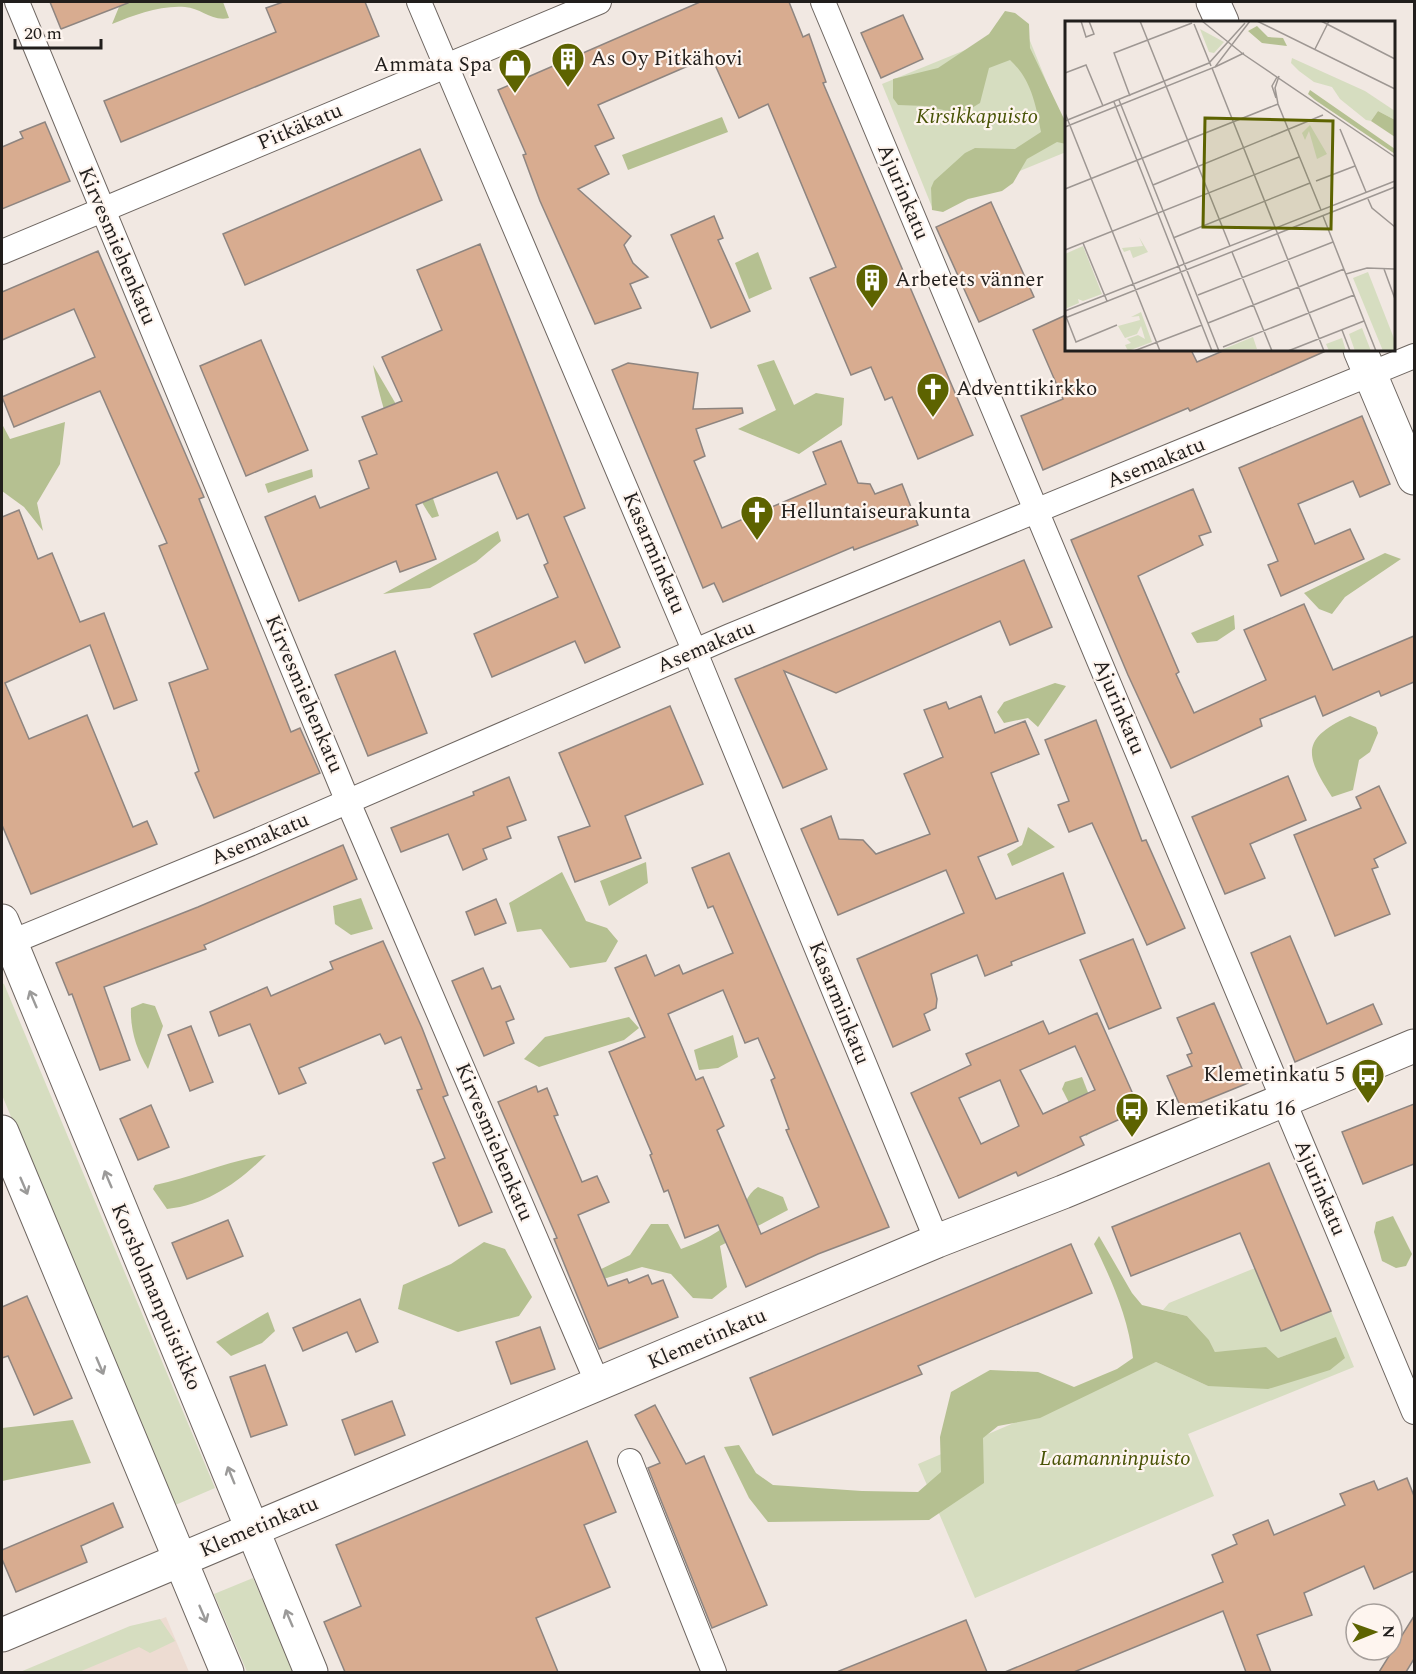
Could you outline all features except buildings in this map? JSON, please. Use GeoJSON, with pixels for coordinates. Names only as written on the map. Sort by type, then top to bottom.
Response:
{"type":"FeatureCollection","features":[{"type":"Feature","properties":{"kind":"street","name":"Kirvesmiehenkatu"},"geometry":{"type":"LineString","coordinates":[[16,2],[348,801],[598,1384]]}},
{"type":"Feature","properties":{"kind":"street","name":"Kasarminkatu"},"geometry":{"type":"LineString","coordinates":[[419,2],[695,651],[938,1241]]}},
{"type":"Feature","properties":{"kind":"street","name":"Pitkäkatu"},"geometry":{"type":"LineString","coordinates":[[2,252],[599,2]]}},
{"type":"Feature","properties":{"kind":"street","name":"Ajurinkatu"},"geometry":{"type":"LineString","coordinates":[[823,2],[1414,1412]]}},
{"type":"Feature","properties":{"kind":"street"},"geometry":{"type":"LineString","coordinates":[[1213,2],[1222,21]]}},
{"type":"Feature","properties":{"kind":"street","name":"Asemakatu"},"geometry":{"type":"LineString","coordinates":[[4,936],[348,801],[695,651],[1036,511],[1365,362],[1414,356]]}},
{"type":"Feature","properties":{"kind":"street"},"geometry":{"type":"LineString","coordinates":[[1365,362],[1414,478]]}},
{"type":"Feature","properties":{"kind":"street","name":"Korsholmanpuistikko"},"geometry":{"type":"LineString","coordinates":[[4,936],[254,1529],[311,1672]]}},
{"type":"Feature","properties":{"kind":"street","name":"Klemetinkatu"},"geometry":{"type":"LineString","coordinates":[[2,1635],[938,1241],[1063,1192],[1414,1046]]}},
{"type":"Feature","properties":{"kind":"street"},"geometry":{"type":"LineString","coordinates":[[2,1132],[228,1672]]}},
{"type":"Feature","properties":{"kind":"street"},"geometry":{"type":"LineString","coordinates":[[630,1461],[714,1672]]}},
{"type":"Feature","properties":{"kind":"shaded area"},"geometry":{"type":"Polygon","coordinates":[[[166,1617],[189,1672],[30,1672],[166,1617]]]}},
{"type":"Feature","properties":{"kind":"green space"},"geometry":{"type":"Polygon","coordinates":[[[121,2],[223,2],[229,18],[212,17],[191,8],[176,7],[148,11],[112,24],[121,2]]]}},
{"type":"Feature","properties":{"kind":"green space"},"geometry":{"type":"Polygon","coordinates":[[[1005,11],[1015,13],[1029,24],[1030,48],[1065,121],[1065,144],[1057,142],[1027,159],[1013,183],[1002,191],[968,199],[943,212],[932,210],[931,188],[934,181],[965,153],[975,148],[1015,149],[1041,132],[1035,102],[1028,84],[1010,60],[989,68],[980,103],[962,114],[925,106],[898,105],[893,98],[893,79],[938,68],[989,34],[1005,11]]]}},
{"type":"Feature","properties":{"kind":"green space","name":"Kirsikkapuisto"},"geometry":{"type":"Polygon","coordinates":[[[1024,26],[1065,128],[1065,152],[932,207],[882,84],[1024,26]]]}},
{"type":"Feature","properties":{"kind":"green space"},"geometry":{"type":"Polygon","coordinates":[[[722,117],[728,132],[628,170],[622,155],[722,117]]]}},
{"type":"Feature","properties":{"kind":"green space"},"geometry":{"type":"Polygon","coordinates":[[[758,252],[772,289],[749,299],[735,263],[758,252]]]}},
{"type":"Feature","properties":{"kind":"green space"},"geometry":{"type":"Polygon","coordinates":[[[774,360],[794,405],[816,393],[844,398],[842,425],[799,454],[738,429],[776,410],[757,365],[774,360]]]}},
{"type":"Feature","properties":{"kind":"green space"},"geometry":{"type":"Polygon","coordinates":[[[373,365],[407,423],[439,516],[432,518],[403,465],[382,403],[373,365]]]}},
{"type":"Feature","properties":{"kind":"green space"},"geometry":{"type":"Polygon","coordinates":[[[65,422],[60,464],[37,503],[43,531],[24,507],[2,491],[2,424],[10,439],[65,422]]]}},
{"type":"Feature","properties":{"kind":"green space"},"geometry":{"type":"Polygon","coordinates":[[[312,469],[313,477],[268,493],[265,484],[312,469]]]}},
{"type":"Feature","properties":{"kind":"green space"},"geometry":{"type":"Polygon","coordinates":[[[498,531],[501,541],[476,562],[430,588],[383,594],[498,531]]]}},
{"type":"Feature","properties":{"kind":"green space"},"geometry":{"type":"Polygon","coordinates":[[[1385,553],[1401,559],[1345,597],[1332,614],[1319,609],[1304,593],[1385,553]]]}},
{"type":"Feature","properties":{"kind":"green space"},"geometry":{"type":"Polygon","coordinates":[[[1234,615],[1235,629],[1217,641],[1197,643],[1191,633],[1234,615]]]}},
{"type":"Feature","properties":{"kind":"green space"},"geometry":{"type":"Polygon","coordinates":[[[1055,683],[1066,686],[1038,727],[1028,718],[1004,723],[997,712],[1004,702],[1055,683]]]}},
{"type":"Feature","properties":{"kind":"green space"},"geometry":{"type":"Polygon","coordinates":[[[1350,716],[1376,727],[1378,733],[1370,752],[1359,760],[1353,790],[1332,797],[1316,770],[1312,749],[1322,732],[1350,716]]]}},
{"type":"Feature","properties":{"kind":"green space"},"geometry":{"type":"Polygon","coordinates":[[[1028,827],[1055,847],[1012,866],[1007,854],[1022,845],[1028,827]]]}},
{"type":"Feature","properties":{"kind":"green space"},"geometry":{"type":"Polygon","coordinates":[[[646,862],[648,883],[609,906],[600,881],[646,862]]]}},
{"type":"Feature","properties":{"kind":"green space"},"geometry":{"type":"Polygon","coordinates":[[[562,872],[586,921],[607,928],[618,941],[606,962],[570,968],[541,929],[517,932],[509,903],[562,872]]]}},
{"type":"Feature","properties":{"kind":"green space"},"geometry":{"type":"Polygon","coordinates":[[[361,898],[373,929],[351,935],[335,924],[333,906],[361,898]]]}},
{"type":"Feature","properties":{"kind":"green space"},"geometry":{"type":"Polygon","coordinates":[[[2,983],[215,1488],[173,1506],[2,1095],[2,983]]]}},
{"type":"Feature","properties":{"kind":"green space"},"geometry":{"type":"Polygon","coordinates":[[[143,1003],[155,1006],[163,1026],[148,1069],[135,1040],[131,1016],[131,1008],[143,1003]]]}},
{"type":"Feature","properties":{"kind":"green space"},"geometry":{"type":"Polygon","coordinates":[[[629,1017],[639,1028],[624,1040],[539,1067],[524,1059],[545,1037],[629,1017]]]}},
{"type":"Feature","properties":{"kind":"green space"},"geometry":{"type":"Polygon","coordinates":[[[733,1035],[738,1057],[718,1068],[699,1070],[694,1050],[733,1035]]]}},
{"type":"Feature","properties":{"kind":"green space"},"geometry":{"type":"Polygon","coordinates":[[[1082,1077],[1101,1126],[1086,1136],[1062,1089],[1065,1082],[1082,1077]]]}},
{"type":"Feature","properties":{"kind":"green space"},"geometry":{"type":"Polygon","coordinates":[[[266,1155],[244,1175],[221,1191],[209,1198],[182,1207],[167,1209],[153,1189],[155,1185],[266,1155]]]}},
{"type":"Feature","properties":{"kind":"green space"},"geometry":{"type":"Polygon","coordinates":[[[758,1187],[783,1197],[788,1210],[720,1246],[727,1287],[712,1299],[693,1298],[671,1274],[642,1267],[597,1281],[593,1273],[630,1255],[651,1224],[668,1224],[681,1249],[723,1228],[738,1214],[751,1193],[758,1187]]]}},
{"type":"Feature","properties":{"kind":"green space"},"geometry":{"type":"Polygon","coordinates":[[[1393,1216],[1412,1254],[1406,1266],[1396,1268],[1382,1261],[1374,1232],[1376,1222],[1393,1216]]]}},
{"type":"Feature","properties":{"kind":"green space"},"geometry":{"type":"Polygon","coordinates":[[[1099,1236],[1132,1293],[1142,1305],[1187,1316],[1209,1340],[1215,1352],[1266,1347],[1278,1358],[1336,1337],[1345,1358],[1330,1370],[1268,1389],[1208,1386],[1156,1362],[1040,1418],[998,1426],[983,1438],[984,1483],[929,1520],[768,1522],[749,1498],[724,1447],[739,1445],[756,1473],[773,1485],[918,1492],[941,1472],[940,1437],[951,1392],[990,1370],[1038,1372],[1074,1387],[1117,1369],[1133,1358],[1131,1343],[1118,1300],[1094,1244],[1099,1236]]]}},
{"type":"Feature","properties":{"kind":"green space"},"geometry":{"type":"Polygon","coordinates":[[[484,1242],[505,1249],[532,1297],[519,1316],[458,1332],[398,1309],[403,1285],[451,1264],[484,1242]]]}},
{"type":"Feature","properties":{"kind":"green space","name":"Laamanninpuisto"},"geometry":{"type":"Polygon","coordinates":[[[1255,1268],[1281,1331],[1331,1311],[1354,1367],[1188,1434],[1214,1496],[975,1598],[918,1464],[1156,1362],[1208,1386],[1336,1338],[1278,1358],[1235,1351],[1215,1352],[1209,1340],[1187,1316],[1163,1310],[1169,1303],[1255,1268]]]}},
{"type":"Feature","properties":{"kind":"green space"},"geometry":{"type":"Polygon","coordinates":[[[268,1312],[275,1331],[262,1343],[231,1356],[216,1342],[268,1312]]]}},
{"type":"Feature","properties":{"kind":"green space"},"geometry":{"type":"Polygon","coordinates":[[[73,1420],[91,1463],[2,1481],[2,1428],[73,1420]]]}},
{"type":"Feature","properties":{"kind":"green space"},"geometry":{"type":"Polygon","coordinates":[[[253,1578],[293,1672],[247,1672],[214,1594],[253,1578]]]}},
{"type":"Feature","properties":{"kind":"green space"},"geometry":{"type":"Polygon","coordinates":[[[160,1619],[175,1641],[150,1653],[139,1647],[79,1672],[20,1672],[130,1626],[160,1619]]]}},
{"type":"Feature","properties":{"kind":"place","name":"As Oy Pitkähovi"},"geometry":{"type":"Point","coordinates":[568,88]}},
{"type":"Feature","properties":{"kind":"place","name":"Ammata Spa"},"geometry":{"type":"Point","coordinates":[515,94]}},
{"type":"Feature","properties":{"kind":"place","name":"Arbetets vänner"},"geometry":{"type":"Point","coordinates":[872,309]}},
{"type":"Feature","properties":{"kind":"place","name":"Adventtikirkko"},"geometry":{"type":"Point","coordinates":[933,418]}},
{"type":"Feature","properties":{"kind":"place","name":"Helluntaiseurakunta"},"geometry":{"type":"Point","coordinates":[757,541]}},
{"type":"Feature","properties":{"kind":"place","name":"Klemetinkatu 5"},"geometry":{"type":"Point","coordinates":[1368,1104]}},
{"type":"Feature","properties":{"kind":"place","name":"Klemetikatu 16"},"geometry":{"type":"Point","coordinates":[1132,1138]}}]}
